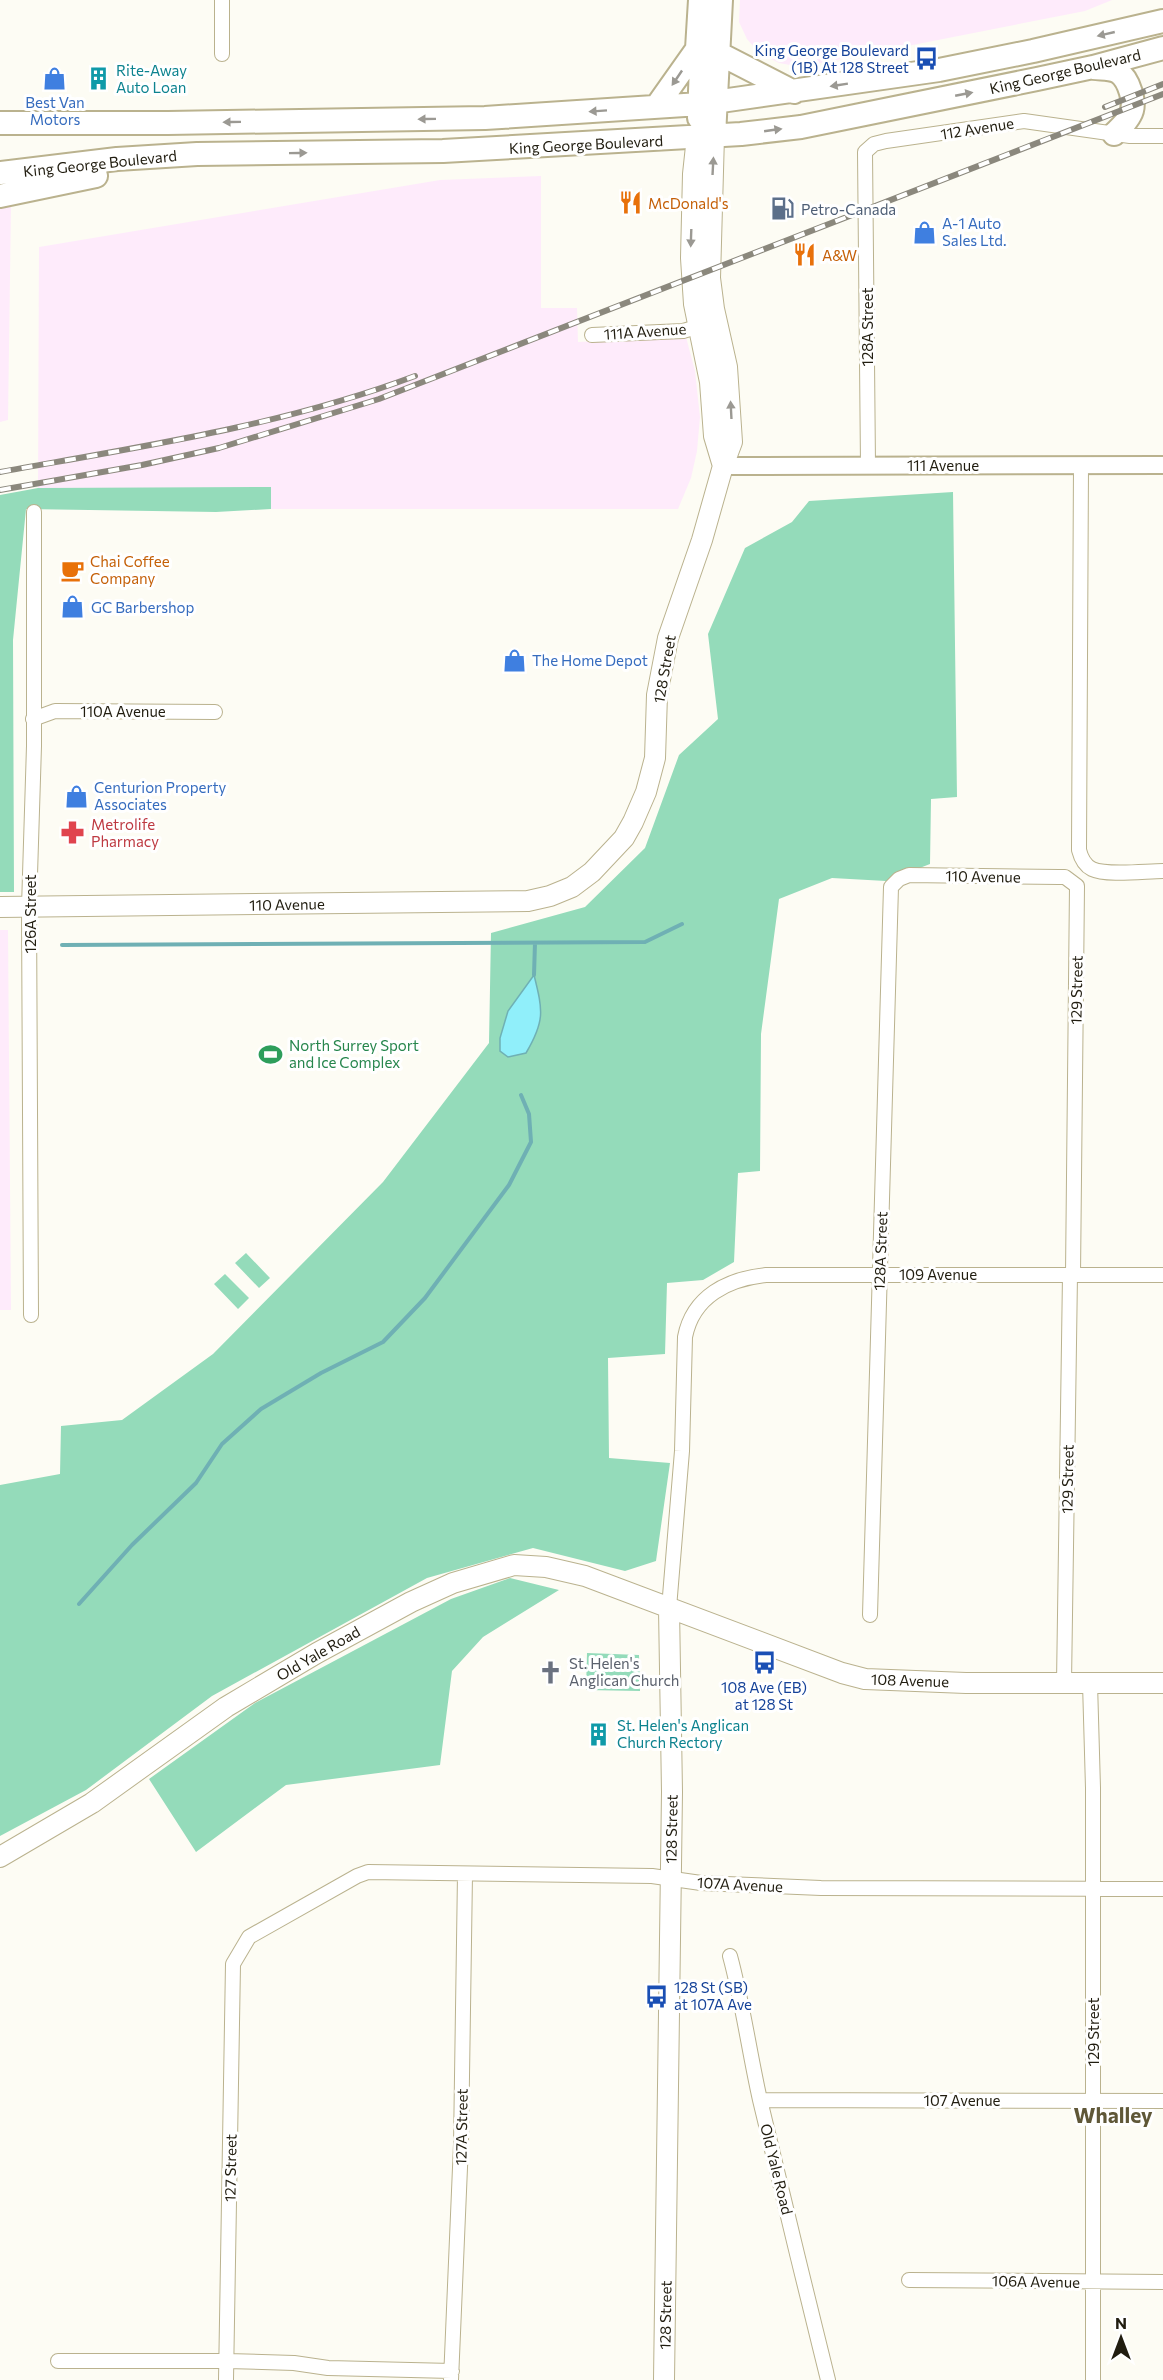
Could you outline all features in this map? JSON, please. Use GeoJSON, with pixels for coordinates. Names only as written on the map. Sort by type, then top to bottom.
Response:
{"type":"FeatureCollection","features":[{"type":"Feature","properties":{"kind":"main road"},"geometry":{"type":"LineString","coordinates":[[700,0],[707,51]]}},
{"type":"Feature","properties":{"kind":"main road"},"geometry":{"type":"LineString","coordinates":[[656,107],[707,51],[721,0]]}},
{"type":"Feature","properties":{"kind":"main road","name":"King George Boulevard"},"geometry":{"type":"LineString","coordinates":[[0,123],[485,118],[708,103],[939,70],[1163,21]]}},
{"type":"Feature","properties":{"kind":"main road","name":"King George Boulevard"},"geometry":{"type":"LineString","coordinates":[[0,173],[117,159],[197,154],[443,151],[706,137],[801,127],[1093,67],[1163,48]]}},
{"type":"Feature","properties":{"kind":"main road"},"geometry":{"type":"LineString","coordinates":[[707,51],[794,92]]}},
{"type":"Feature","properties":{"kind":"main road","name":"128 Street"},"geometry":{"type":"LineString","coordinates":[[572,887],[592,872],[624,838],[646,792],[655,758],[657,695],[668,638],[702,540],[732,442],[728,367],[714,309],[710,278],[706,137],[707,51]]}},
{"type":"Feature","properties":{"kind":"main road"},"geometry":{"type":"LineString","coordinates":[[1093,67],[1119,73],[1125,80],[1134,106],[1130,116],[1114,134]]}},
{"type":"Feature","properties":{"kind":"main road"},"geometry":{"type":"LineString","coordinates":[[0,135],[46,134],[168,123]]}},
{"type":"Feature","properties":{"kind":"main road","name":"128 Street"},"geometry":{"type":"LineString","coordinates":[[706,137],[693,174],[691,258],[698,327],[710,382],[714,435],[723,466]]}},
{"type":"Feature","properties":{"kind":"main road"},"geometry":{"type":"LineString","coordinates":[[0,196],[64,181],[148,168],[197,154]]}},
{"type":"Feature","properties":{"kind":"main road","name":"110 Avenue"},"geometry":{"type":"LineString","coordinates":[[0,907],[528,901],[550,896],[572,887]]}},
{"type":"Feature","properties":{"kind":"main road","name":"Old Yale Road"},"geometry":{"type":"LineString","coordinates":[[0,1857],[92,1803],[226,1707],[368,1624],[453,1583],[514,1565],[546,1567],[594,1579],[669,1608]]}},
{"type":"Feature","properties":{"kind":"main road","name":"128 Street"},"geometry":{"type":"LineString","coordinates":[[664,2380],[672,1792],[669,1608]]}},
{"type":"Feature","properties":{"kind":"main road","name":"108 Avenue"},"geometry":{"type":"LineString","coordinates":[[669,1608],[842,1673],[865,1679],[1163,1683]]}},
{"type":"Feature","properties":{"kind":"street"},"geometry":{"type":"LineString","coordinates":[[222,0],[222,54]]}},
{"type":"Feature","properties":{"kind":"street","name":"112 Avenue"},"geometry":{"type":"LineString","coordinates":[[865,152],[874,144],[886,141],[1024,121],[1114,134],[1163,136]]}},
{"type":"Feature","properties":{"kind":"street","name":"128A Street"},"geometry":{"type":"LineString","coordinates":[[865,152],[868,465]]}},
{"type":"Feature","properties":{"kind":"street","name":"111A Avenue"},"geometry":{"type":"LineString","coordinates":[[592,334],[683,331],[698,327]]}},
{"type":"Feature","properties":{"kind":"street"},"geometry":{"type":"LineString","coordinates":[[1081,465],[1079,850],[1081,859],[1092,869],[1102,872],[1163,871]]}},
{"type":"Feature","properties":{"kind":"street","name":"111 Avenue"},"geometry":{"type":"LineString","coordinates":[[723,466],[1163,465]]}},
{"type":"Feature","properties":{"kind":"street","name":"126A Street"},"geometry":{"type":"LineString","coordinates":[[31,1315],[29,907],[34,512]]}},
{"type":"Feature","properties":{"kind":"street","name":"110A Avenue"},"geometry":{"type":"LineString","coordinates":[[33,719],[56,711],[215,712]]}},
{"type":"Feature","properties":{"kind":"street","name":"110 Avenue"},"geometry":{"type":"LineString","coordinates":[[891,887],[899,879],[909,875],[1065,877],[1077,886]]}},
{"type":"Feature","properties":{"kind":"street","name":"129 Street"},"geometry":{"type":"LineString","coordinates":[[1064,1683],[1077,886]]}},
{"type":"Feature","properties":{"kind":"street","name":"128A Street"},"geometry":{"type":"LineString","coordinates":[[870,1615],[891,887]]}},
{"type":"Feature","properties":{"kind":"street","name":"109 Avenue"},"geometry":{"type":"LineString","coordinates":[[715,1290],[741,1278],[766,1275],[1163,1275]]}},
{"type":"Feature","properties":{"kind":"street","name":"128 Street"},"geometry":{"type":"LineString","coordinates":[[669,1608],[682,1451],[685,1337],[688,1323],[695,1310],[715,1290]]}},
{"type":"Feature","properties":{"kind":"street","name":"129 Street"},"geometry":{"type":"LineString","coordinates":[[1090,1683],[1093,1889],[1093,2380]]}},
{"type":"Feature","properties":{"kind":"street","name":"107A Avenue"},"geometry":{"type":"LineString","coordinates":[[236,1956],[249,1937],[368,1872],[652,1876],[701,1883],[821,1888],[1163,1889]]}},
{"type":"Feature","properties":{"kind":"street","name":"127A Street"},"geometry":{"type":"LineString","coordinates":[[451,2375],[461,2144],[465,1874]]}},
{"type":"Feature","properties":{"kind":"street","name":"127 Street"},"geometry":{"type":"LineString","coordinates":[[226,2380],[233,1964],[236,1956]]}},
{"type":"Feature","properties":{"kind":"street","name":"Old Yale Road"},"geometry":{"type":"LineString","coordinates":[[730,1956],[744,2008],[745,2031],[760,2100],[828,2380]]}},
{"type":"Feature","properties":{"kind":"street","name":"107 Avenue"},"geometry":{"type":"LineString","coordinates":[[760,2100],[1163,2101]]}},
{"type":"Feature","properties":{"kind":"street","name":"106A Avenue"},"geometry":{"type":"LineString","coordinates":[[909,2280],[1163,2282]]}},
{"type":"Feature","properties":{"kind":"street"},"geometry":{"type":"LineString","coordinates":[[58,2361],[294,2363],[328,2368],[451,2375]]}},
{"type":"Feature","properties":{"kind":"shaded area"},"geometry":{"type":"Polygon","coordinates":[[[740,0],[1112,0],[1085,11],[801,67],[779,63],[761,54],[753,46],[739,22],[740,0]]]}},
{"type":"Feature","properties":{"kind":"shaded area"},"geometry":{"type":"Polygon","coordinates":[[[541,176],[541,308],[577,308],[578,342],[686,337],[695,371],[700,417],[697,451],[691,478],[678,509],[271,509],[271,488],[38,488],[39,247],[440,180],[541,176]]]}},
{"type":"Feature","properties":{"kind":"shaded area"},"geometry":{"type":"Polygon","coordinates":[[[11,204],[8,420],[0,422],[0,207],[11,204]]]}},
{"type":"Feature","properties":{"kind":"shaded area"},"geometry":{"type":"Polygon","coordinates":[[[0,930],[8,930],[11,1310],[0,1310],[0,930]]]}},
{"type":"Feature","properties":{"kind":"green space"},"geometry":{"type":"Polygon","coordinates":[[[271,487],[271,509],[216,512],[26,509],[13,640],[14,892],[0,892],[0,495],[38,488],[271,487]]]}},
{"type":"Feature","properties":{"kind":"green space"},"geometry":{"type":"Polygon","coordinates":[[[953,492],[957,797],[931,799],[930,864],[886,881],[832,878],[779,899],[761,1034],[760,1171],[738,1173],[734,1262],[703,1280],[667,1283],[665,1354],[608,1358],[609,1458],[670,1463],[656,1561],[625,1571],[533,1548],[427,1578],[212,1696],[86,1790],[0,1836],[0,1485],[60,1474],[61,1426],[122,1420],[213,1354],[383,1182],[489,1043],[491,933],[585,907],[645,848],[679,755],[718,719],[708,634],[745,548],[792,522],[809,501],[953,492]]]}},
{"type":"Feature","properties":{"kind":"green space"},"geometry":{"type":"Polygon","coordinates":[[[246,1253],[270,1278],[259,1288],[235,1263],[246,1253]]]}},
{"type":"Feature","properties":{"kind":"green space"},"geometry":{"type":"Polygon","coordinates":[[[225,1274],[249,1298],[238,1309],[214,1284],[225,1274]]]}},
{"type":"Feature","properties":{"kind":"green space"},"geometry":{"type":"Polygon","coordinates":[[[510,1578],[559,1590],[483,1637],[452,1671],[440,1765],[286,1785],[196,1852],[149,1779],[255,1703],[451,1599],[510,1578]]]}},
{"type":"Feature","properties":{"kind":"green space"},"geometry":{"type":"Polygon","coordinates":[[[587,1653],[639,1655],[640,1691],[586,1690],[587,1653]]]}},
{"type":"Feature","properties":{"kind":"water"},"geometry":{"type":"Polygon","coordinates":[[[534,975],[540,1007],[537,1032],[526,1053],[508,1057],[500,1051],[500,1038],[508,1011],[534,975]]]}},
{"type":"Feature","properties":{"kind":"waterway"},"geometry":{"type":"LineString","coordinates":[[62,945],[645,942],[682,924]]}},
{"type":"Feature","properties":{"kind":"waterway"},"geometry":{"type":"LineString","coordinates":[[534,975],[535,943]]}},
{"type":"Feature","properties":{"kind":"waterway"},"geometry":{"type":"LineString","coordinates":[[79,1604],[132,1545],[196,1483],[222,1444],[261,1409],[321,1373],[383,1342],[425,1298],[509,1185],[531,1142],[529,1114],[521,1095]]}},
{"type":"Feature","properties":{"kind":"railway"},"geometry":{"type":"LineString","coordinates":[[1105,107],[1163,84]]}},
{"type":"Feature","properties":{"kind":"railway"},"geometry":{"type":"LineString","coordinates":[[0,490],[142,465],[219,448],[379,399],[1163,94]]}},
{"type":"Feature","properties":{"kind":"railway"},"geometry":{"type":"LineString","coordinates":[[0,472],[157,444],[261,422],[313,409],[415,376]]}},
{"type":"Feature","properties":{"kind":"place","name":"King George Boulevard (1B) At 128 Street"},"geometry":{"type":"Point","coordinates":[927,59]}},
{"type":"Feature","properties":{"kind":"place","name":"Best Van Motors"},"geometry":{"type":"Point","coordinates":[55,78]}},
{"type":"Feature","properties":{"kind":"place","name":"Rite-Away Auto Loan"},"geometry":{"type":"Point","coordinates":[98,79]}},
{"type":"Feature","properties":{"kind":"place","name":"McDonald's"},"geometry":{"type":"Point","coordinates":[630,203]}},
{"type":"Feature","properties":{"kind":"place","name":"Petro-Canada"},"geometry":{"type":"Point","coordinates":[783,209]}},
{"type":"Feature","properties":{"kind":"place","name":"A-1 Auto Sales Ltd."},"geometry":{"type":"Point","coordinates":[924,232]}},
{"type":"Feature","properties":{"kind":"place","name":"A&W"},"geometry":{"type":"Point","coordinates":[804,255]}},
{"type":"Feature","properties":{"kind":"place","name":"Chai Coffee Company"},"geometry":{"type":"Point","coordinates":[72,570]}},
{"type":"Feature","properties":{"kind":"place","name":"GC Barbershop"},"geometry":{"type":"Point","coordinates":[73,607]}},
{"type":"Feature","properties":{"kind":"place","name":"The Home Depot"},"geometry":{"type":"Point","coordinates":[514,660]}},
{"type":"Feature","properties":{"kind":"place","name":"Centurion Property Associates"},"geometry":{"type":"Point","coordinates":[76,796]}},
{"type":"Feature","properties":{"kind":"place","name":"Metrolife Pharmacy"},"geometry":{"type":"Point","coordinates":[73,833]}},
{"type":"Feature","properties":{"kind":"place","name":"North Surrey Sport and Ice Complex"},"geometry":{"type":"Point","coordinates":[271,1054]}},
{"type":"Feature","properties":{"kind":"place","name":"108 Ave (EB) at 128 St"},"geometry":{"type":"Point","coordinates":[764,1663]}},
{"type":"Feature","properties":{"kind":"place","name":"St. Helen's Anglican Church"},"geometry":{"type":"Point","coordinates":[551,1672]}},
{"type":"Feature","properties":{"kind":"place","name":"St. Helen's Anglican Church Rectory"},"geometry":{"type":"Point","coordinates":[599,1734]}},
{"type":"Feature","properties":{"kind":"place","name":"128 St (SB) at 107A Ave"},"geometry":{"type":"Point","coordinates":[656,1996]}},
{"type":"Feature","properties":{"kind":"district","name":"Whalley"},"geometry":{"type":"Point","coordinates":[1113,2114]}}]}
